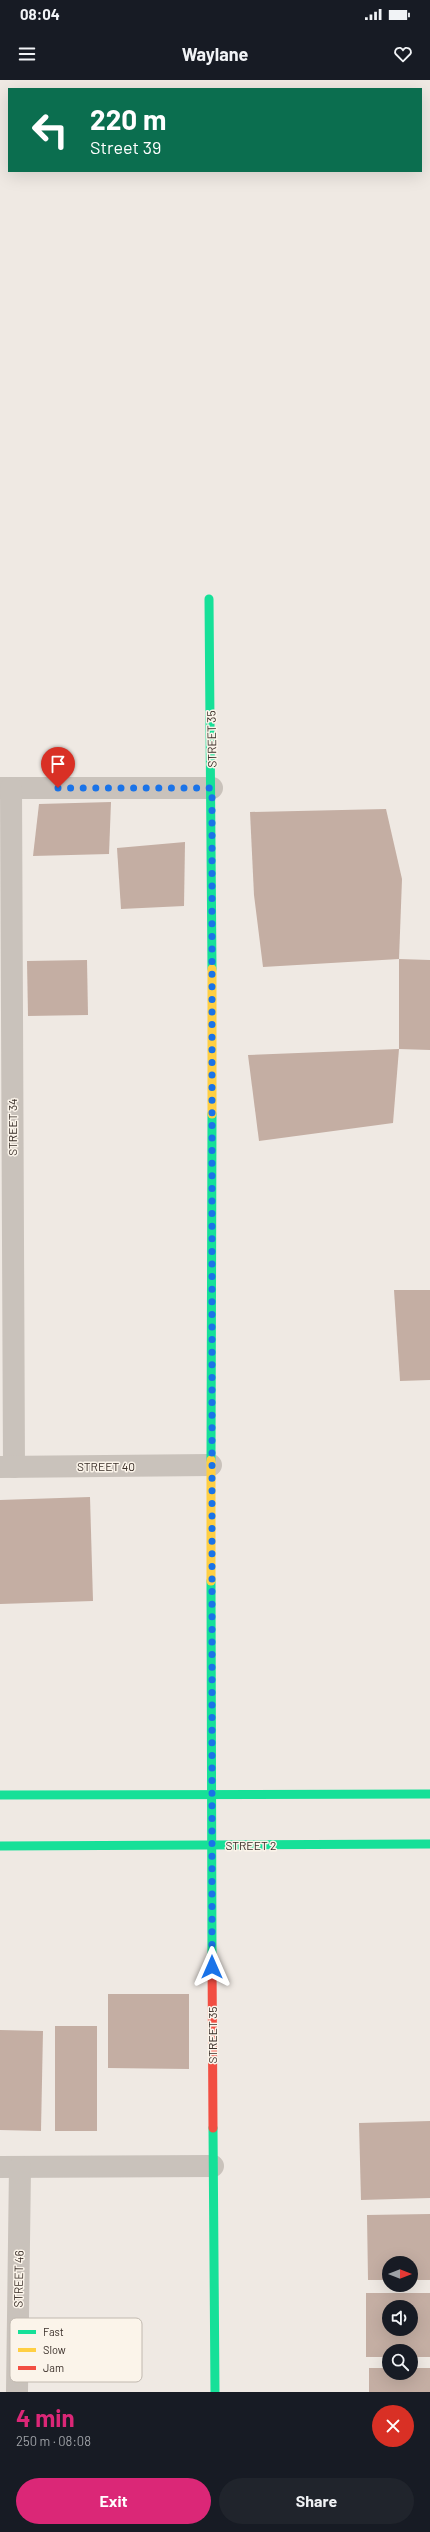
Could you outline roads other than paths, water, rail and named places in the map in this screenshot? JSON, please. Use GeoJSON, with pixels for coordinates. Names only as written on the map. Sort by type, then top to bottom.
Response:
{"type":"FeatureCollection","features":[{"type":"Feature","properties":{"kind":"street","name":"STREET 35"},"geometry":{"type":"LineString","coordinates":[[209,599],[212,788],[211,1845],[215,2392]]}},
{"type":"Feature","properties":{"kind":"street"},"geometry":{"type":"LineString","coordinates":[[6,788],[212,788]]}},
{"type":"Feature","properties":{"kind":"street","name":"STREET 34"},"geometry":{"type":"LineString","coordinates":[[6,788],[7,1467]]}},
{"type":"Feature","properties":{"kind":"street","name":"STREET 40"},"geometry":{"type":"LineString","coordinates":[[7,1467],[211,1465]]}},
{"type":"Feature","properties":{"kind":"street"},"geometry":{"type":"LineString","coordinates":[[0,1795],[430,1794]]}},
{"type":"Feature","properties":{"kind":"street","name":"STREET 2"},"geometry":{"type":"LineString","coordinates":[[0,1846],[430,1844]]}},
{"type":"Feature","properties":{"kind":"street"},"geometry":{"type":"LineString","coordinates":[[10,2167],[213,2166]]}},
{"type":"Feature","properties":{"kind":"street","name":"STREET 46"},"geometry":{"type":"LineString","coordinates":[[10,2167],[15,2318]]}},
{"type":"Feature","properties":{"kind":"street","name":"STREET 46"},"geometry":{"type":"LineString","coordinates":[[17,2382],[17,2392]]}}]}
